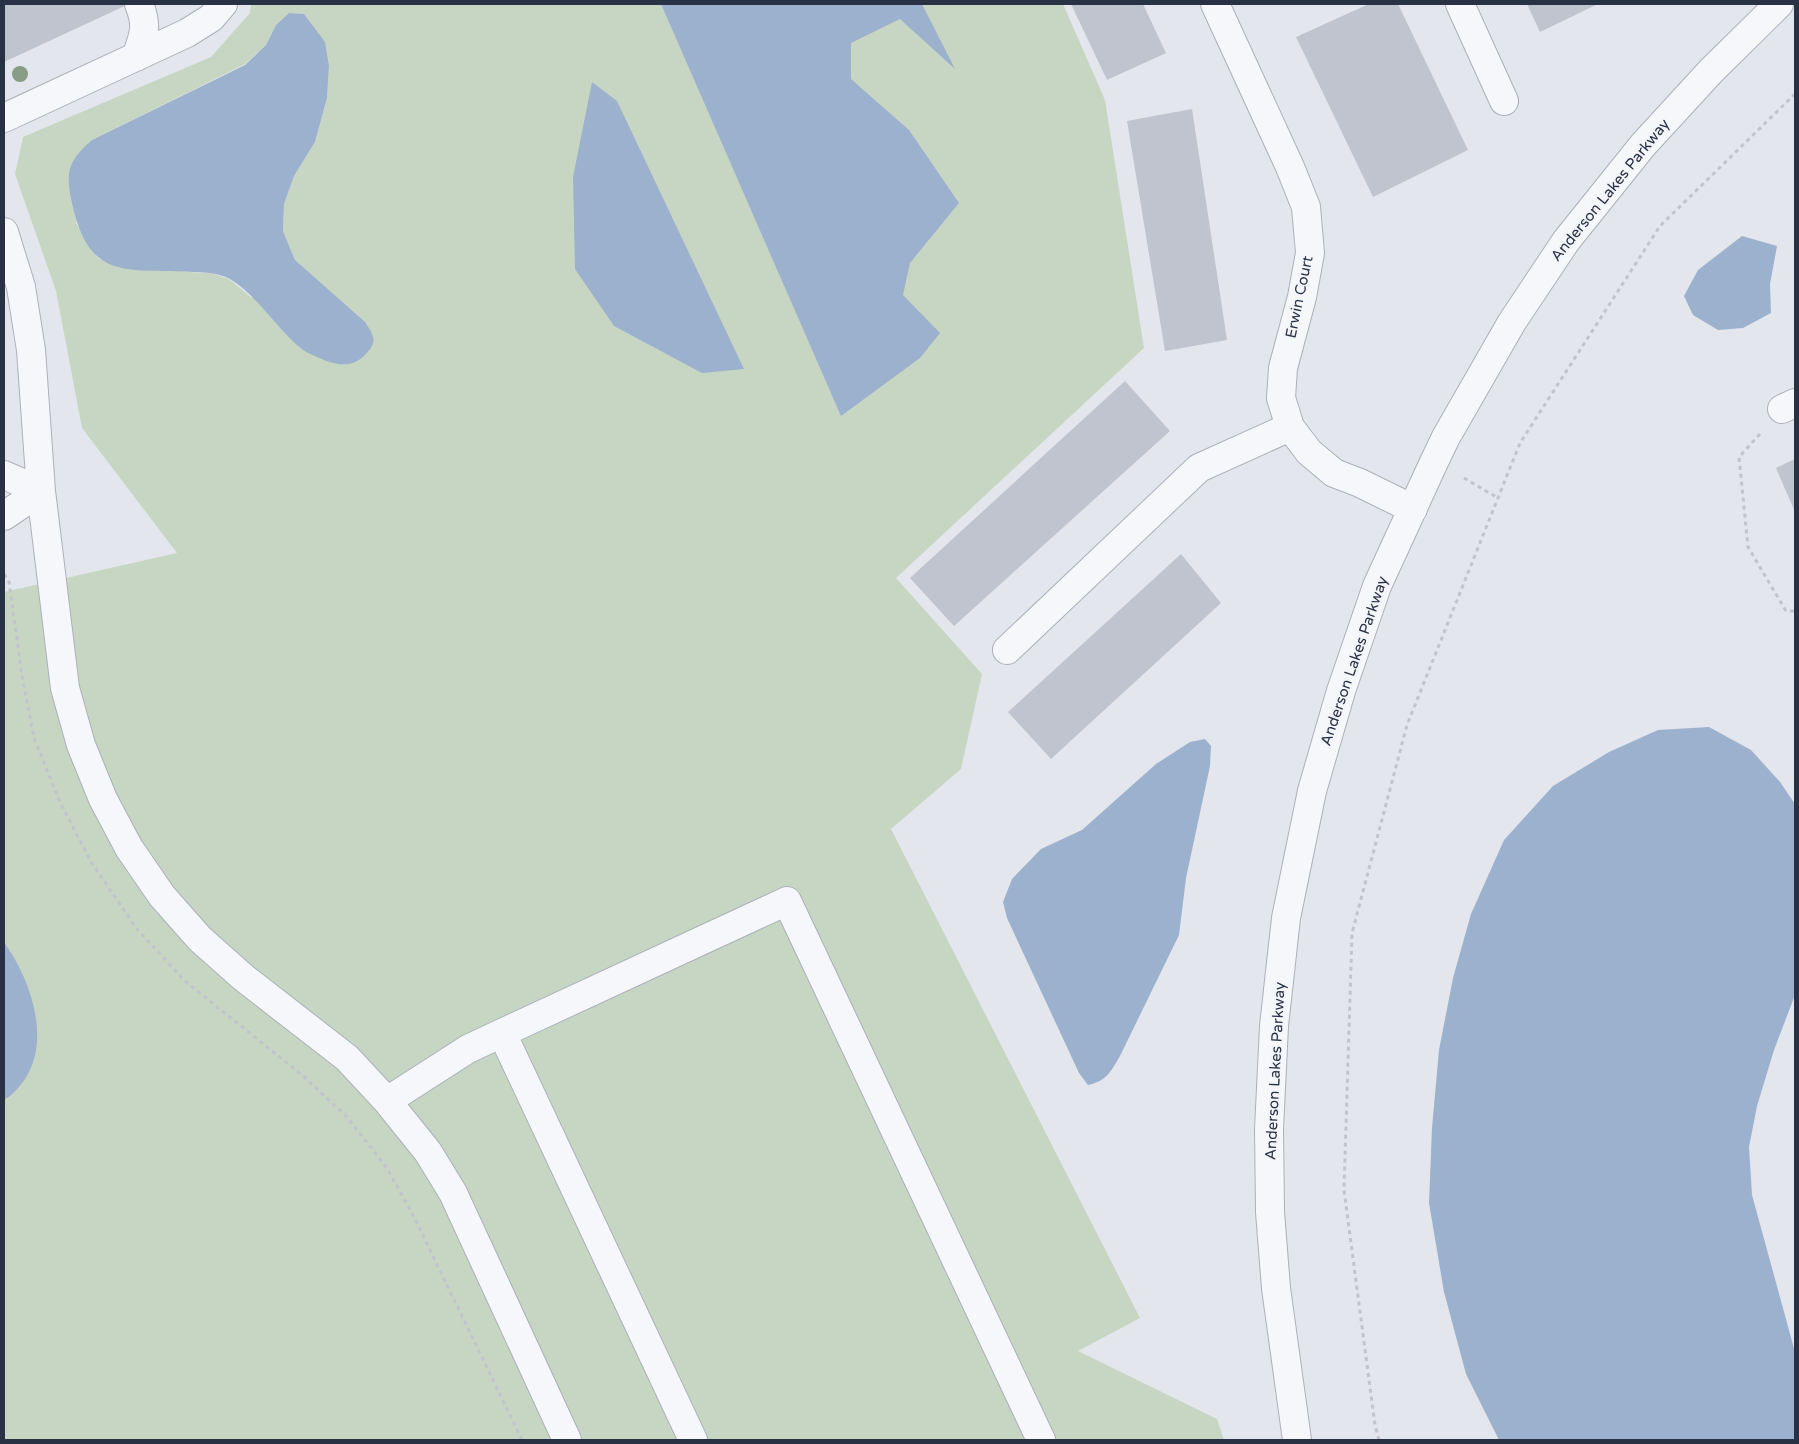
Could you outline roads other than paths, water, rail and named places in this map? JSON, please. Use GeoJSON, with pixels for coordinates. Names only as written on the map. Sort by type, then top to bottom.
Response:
{"type":"FeatureCollection","features":[{"type":"Feature","properties":{"kind":"street"},"geometry":{"type":"LineString","coordinates":[[136,57],[144,35],[145,18],[139,4]]}},
{"type":"Feature","properties":{"kind":"street"},"geometry":{"type":"LineString","coordinates":[[4,118],[187,33],[211,18],[223,4]]}},
{"type":"Feature","properties":{"kind":"street","name":"Erwin Court"},"geometry":{"type":"LineString","coordinates":[[1215,4],[1290,167],[1306,207],[1310,253],[1302,297],[1283,368],[1281,398],[1290,427],[1309,452],[1334,472],[1413,509]]}},
{"type":"Feature","properties":{"kind":"street"},"geometry":{"type":"LineString","coordinates":[[1460,4],[1504,101]]}},
{"type":"Feature","properties":{"kind":"street","name":"Anderson Lakes Parkway"},"geometry":{"type":"LineString","coordinates":[[1297,1440],[1276,1288],[1270,1212],[1269,1129],[1274,1026],[1286,918],[1312,791],[1341,692],[1377,586],[1434,462],[1446,437],[1512,322],[1566,241],[1643,145],[1711,71],[1779,4]]}},
{"type":"Feature","properties":{"kind":"street"},"geometry":{"type":"LineString","coordinates":[[4,232],[21,287],[31,350],[41,491],[65,688],[81,745],[103,799],[129,848],[162,896],[200,939],[244,978],[347,1058],[387,1101],[428,1152],[452,1193],[567,1440]]}},
{"type":"Feature","properties":{"kind":"street"},"geometry":{"type":"LineString","coordinates":[[1007,650],[1199,468],[1290,427]]}},
{"type":"Feature","properties":{"kind":"street"},"geometry":{"type":"LineString","coordinates":[[4,475],[41,491]]}},
{"type":"Feature","properties":{"kind":"street"},"geometry":{"type":"LineString","coordinates":[[4,516],[41,491]]}},
{"type":"Feature","properties":{"kind":"street"},"geometry":{"type":"LineString","coordinates":[[387,1101],[468,1049],[787,901],[1041,1440]]}},
{"type":"Feature","properties":{"kind":"street"},"geometry":{"type":"LineString","coordinates":[[502,1033],[693,1440]]}},
{"type":"Feature","properties":{"kind":"water"},"geometry":{"type":"Polygon","coordinates":[[[661,4],[922,4],[955,69],[900,19],[851,43],[851,79],[909,130],[959,203],[910,263],[903,295],[940,333],[920,358],[841,416],[661,4]]]}},
{"type":"Feature","properties":{"kind":"water"},"geometry":{"type":"Polygon","coordinates":[[[289,13],[304,14],[325,42],[329,66],[327,98],[315,142],[294,176],[284,204],[283,231],[295,260],[365,322],[371,331],[373,342],[370,349],[353,363],[332,363],[303,350],[250,295],[226,277],[202,272],[131,270],[115,266],[101,259],[89,247],[79,229],[72,203],[69,183],[70,168],[84,147],[92,140],[245,65],[266,45],[276,25],[289,13]]]}},
{"type":"Feature","properties":{"kind":"water"},"geometry":{"type":"Polygon","coordinates":[[[592,82],[617,101],[744,369],[702,373],[614,326],[575,269],[573,177],[592,82]]]}},
{"type":"Feature","properties":{"kind":"water"},"geometry":{"type":"Polygon","coordinates":[[[1742,236],[1777,246],[1770,284],[1771,313],[1743,328],[1718,330],[1693,315],[1684,296],[1698,270],[1742,236]]]}},
{"type":"Feature","properties":{"kind":"water"},"geometry":{"type":"Polygon","coordinates":[[[1709,727],[1751,750],[1780,782],[1795,804],[1795,995],[1774,1050],[1757,1106],[1749,1147],[1752,1195],[1795,1352],[1795,1440],[1499,1440],[1466,1374],[1444,1292],[1429,1203],[1432,1128],[1439,1050],[1453,978],[1471,914],[1504,840],[1553,786],[1609,752],[1658,730],[1709,727]]]}},
{"type":"Feature","properties":{"kind":"water"},"geometry":{"type":"Polygon","coordinates":[[[1205,739],[1211,746],[1210,766],[1186,878],[1179,935],[1114,1066],[1108,1075],[1100,1081],[1088,1085],[1079,1073],[1007,918],[1003,902],[1012,879],[1041,849],[1082,830],[1156,764],[1190,742],[1205,739]]]}},
{"type":"Feature","properties":{"kind":"water"},"geometry":{"type":"Polygon","coordinates":[[[4,942],[23,976],[30,995],[37,1035],[35,1054],[29,1072],[18,1088],[4,1100],[4,942]]]}}]}
